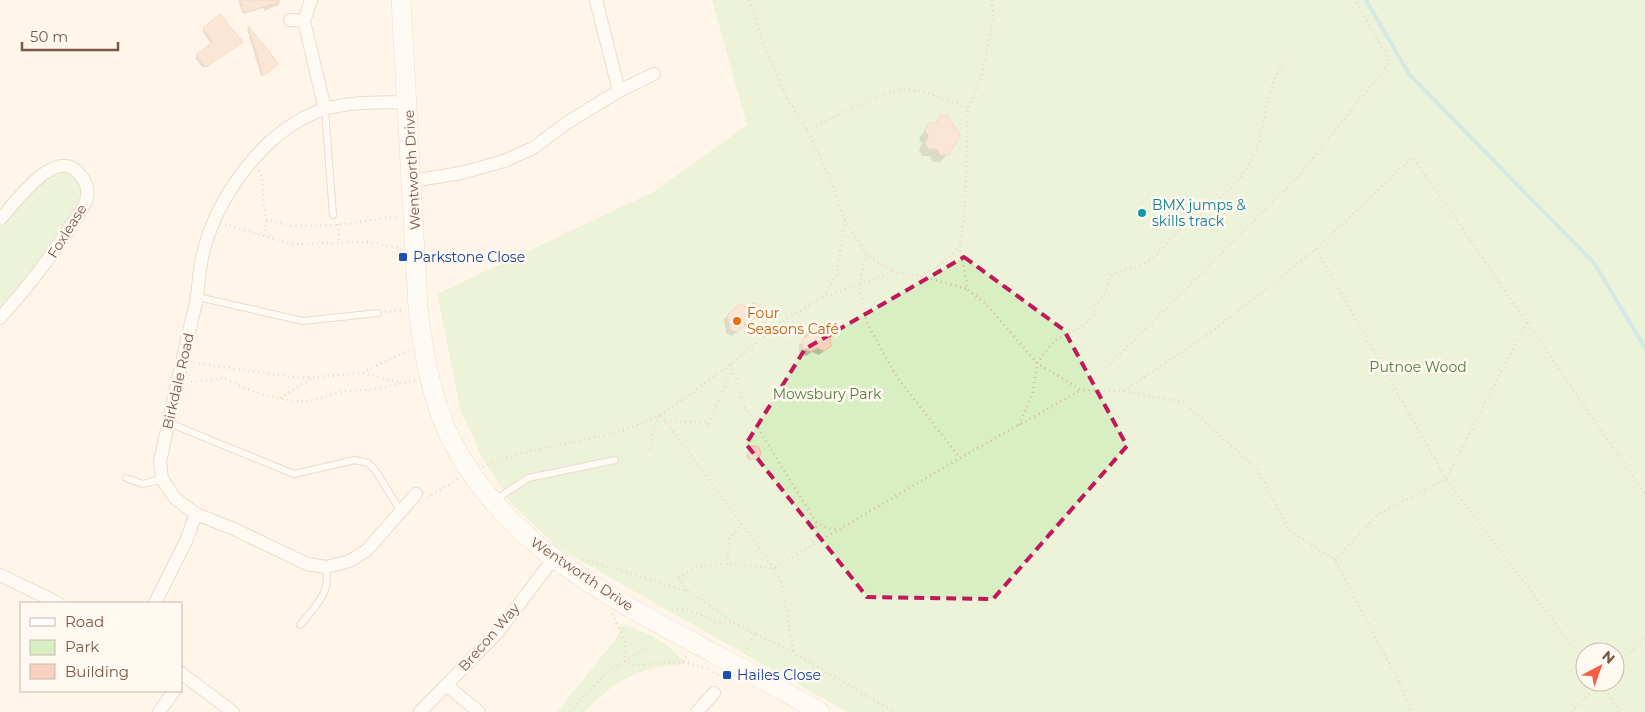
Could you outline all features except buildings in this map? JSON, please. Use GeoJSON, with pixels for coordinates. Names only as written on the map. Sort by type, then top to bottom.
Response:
{"type":"FeatureCollection","features":[{"type":"Feature","properties":{"kind":"street"},"geometry":{"type":"LineString","coordinates":[[311,0],[304,21],[325,109]]}},
{"type":"Feature","properties":{"kind":"street","name":"Wentworth Drive"},"geometry":{"type":"LineString","coordinates":[[401,0],[418,307],[423,344],[430,377],[450,438],[470,472],[492,502],[520,532],[560,562],[601,590],[820,712]]}},
{"type":"Feature","properties":{"kind":"street"},"geometry":{"type":"LineString","coordinates":[[596,0],[618,91]]}},
{"type":"Feature","properties":{"kind":"street"},"geometry":{"type":"LineString","coordinates":[[290,20],[304,21]]}},
{"type":"Feature","properties":{"kind":"street"},"geometry":{"type":"LineString","coordinates":[[412,181],[461,173],[504,161],[533,148],[568,122],[618,91],[654,74]]}},
{"type":"Feature","properties":{"kind":"street","name":"Birkdale Road"},"geometry":{"type":"LineString","coordinates":[[162,479],[160,462],[198,297],[202,258],[214,221],[241,177],[254,160],[290,126],[325,109],[356,103],[408,102]]}},
{"type":"Feature","properties":{"kind":"street","name":"Foxlease"},"geometry":{"type":"LineString","coordinates":[[0,219],[42,176],[50,169],[62,164],[75,168],[82,176],[88,190],[86,201],[55,252],[0,318]]}},
{"type":"Feature","properties":{"kind":"street"},"geometry":{"type":"LineString","coordinates":[[162,479],[175,498],[196,514],[234,529],[307,564],[326,567],[350,561],[367,550],[383,534],[400,510],[416,494]]}},
{"type":"Feature","properties":{"kind":"street"},"geometry":{"type":"LineString","coordinates":[[156,602],[186,541],[196,514]]}},
{"type":"Feature","properties":{"kind":"street","name":"Brecon Way"},"geometry":{"type":"LineString","coordinates":[[420,712],[498,632],[560,562]]}},
{"type":"Feature","properties":{"kind":"street"},"geometry":{"type":"LineString","coordinates":[[0,575],[56,602]]}},
{"type":"Feature","properties":{"kind":"street"},"geometry":{"type":"LineString","coordinates":[[183,677],[233,712]]}},
{"type":"Feature","properties":{"kind":"street"},"geometry":{"type":"LineString","coordinates":[[446,685],[478,712]]}},
{"type":"Feature","properties":{"kind":"street"},"geometry":{"type":"LineString","coordinates":[[159,712],[173,692]]}},
{"type":"Feature","properties":{"kind":"street"},"geometry":{"type":"LineString","coordinates":[[697,712],[714,693]]}},
{"type":"Feature","properties":{"kind":"lane"},"geometry":{"type":"LineString","coordinates":[[325,109],[333,215]]}},
{"type":"Feature","properties":{"kind":"lane"},"geometry":{"type":"LineString","coordinates":[[198,297],[302,322],[378,313]]}},
{"type":"Feature","properties":{"kind":"lane"},"geometry":{"type":"LineString","coordinates":[[169,423],[294,474],[355,460],[368,462],[376,470],[400,510]]}},
{"type":"Feature","properties":{"kind":"lane"},"geometry":{"type":"LineString","coordinates":[[492,502],[528,478],[615,460]]}},
{"type":"Feature","properties":{"kind":"lane"},"geometry":{"type":"LineString","coordinates":[[126,478],[143,484],[162,479]]}},
{"type":"Feature","properties":{"kind":"lane"},"geometry":{"type":"LineString","coordinates":[[300,625],[324,595],[329,581],[326,567]]}},
{"type":"Feature","properties":{"kind":"path"},"geometry":{"type":"LineString","coordinates":[[749,0],[762,39],[787,99],[807,130],[830,178],[845,220],[866,254],[893,272],[920,276],[968,290],[985,303],[1037,363],[1081,390],[1124,391],[1183,402],[1257,469],[1289,530],[1335,560],[1398,680],[1412,712]]}},
{"type":"Feature","properties":{"kind":"path"},"geometry":{"type":"LineString","coordinates":[[968,290],[960,247],[965,204],[968,108],[982,75],[993,20],[992,0]]}},
{"type":"Feature","properties":{"kind":"path"},"geometry":{"type":"LineString","coordinates":[[1106,368],[1298,177],[1390,62],[1355,0]]}},
{"type":"Feature","properties":{"kind":"path"},"geometry":{"type":"LineString","coordinates":[[1019,425],[1033,392],[1037,363],[1054,341],[1085,325],[1093,315],[1096,305],[1106,291],[1110,276],[1123,268],[1138,266],[1153,258],[1173,235],[1241,177],[1253,158],[1276,74],[1285,61]]}},
{"type":"Feature","properties":{"kind":"path"},"geometry":{"type":"LineString","coordinates":[[807,130],[886,94],[904,90],[924,92],[968,108]]}},
{"type":"Feature","properties":{"kind":"path"},"geometry":{"type":"LineString","coordinates":[[1124,391],[1218,328],[1316,249],[1413,157],[1645,494]]}},
{"type":"Feature","properties":{"kind":"path"},"geometry":{"type":"LineString","coordinates":[[254,160],[262,176],[263,210],[267,220],[263,236]]}},
{"type":"Feature","properties":{"kind":"path"},"geometry":{"type":"LineString","coordinates":[[267,220],[292,226],[338,224],[414,214]]}},
{"type":"Feature","properties":{"kind":"path"},"geometry":{"type":"LineString","coordinates":[[333,215],[338,224],[339,243]]}},
{"type":"Feature","properties":{"kind":"path"},"geometry":{"type":"LineString","coordinates":[[822,298],[836,274],[845,220]]}},
{"type":"Feature","properties":{"kind":"path"},"geometry":{"type":"LineString","coordinates":[[214,221],[291,244],[368,242],[416,251]]}},
{"type":"Feature","properties":{"kind":"path"},"geometry":{"type":"LineString","coordinates":[[920,276],[941,264],[960,247]]}},
{"type":"Feature","properties":{"kind":"path"},"geometry":{"type":"LineString","coordinates":[[1316,249],[1446,479],[1575,650]]}},
{"type":"Feature","properties":{"kind":"path"},"geometry":{"type":"LineString","coordinates":[[866,254],[859,286],[867,323],[896,376],[960,458]]}},
{"type":"Feature","properties":{"kind":"path"},"geometry":{"type":"LineString","coordinates":[[416,494],[423,500],[470,472],[518,454],[620,432],[661,415],[731,364],[781,322],[822,298],[893,272]]}},
{"type":"Feature","properties":{"kind":"path"},"geometry":{"type":"LineString","coordinates":[[378,313],[418,307]]}},
{"type":"Feature","properties":{"kind":"path"},"geometry":{"type":"LineString","coordinates":[[1335,560],[1377,516],[1446,479],[1527,322]]}},
{"type":"Feature","properties":{"kind":"path"},"geometry":{"type":"LineString","coordinates":[[362,373],[423,344]]}},
{"type":"Feature","properties":{"kind":"path"},"geometry":{"type":"LineString","coordinates":[[182,362],[301,378],[362,373],[403,383]]}},
{"type":"Feature","properties":{"kind":"path"},"geometry":{"type":"LineString","coordinates":[[731,364],[745,407],[816,522],[817,534],[811,546]]}},
{"type":"Feature","properties":{"kind":"path"},"geometry":{"type":"LineString","coordinates":[[665,421],[706,422],[708,426],[733,369]]}},
{"type":"Feature","properties":{"kind":"path"},"geometry":{"type":"LineString","coordinates":[[177,385],[206,379],[223,378],[254,392],[305,402],[341,392],[430,377]]}},
{"type":"Feature","properties":{"kind":"path"},"geometry":{"type":"LineString","coordinates":[[279,398],[313,378]]}},
{"type":"Feature","properties":{"kind":"path"},"geometry":{"type":"LineString","coordinates":[[687,591],[679,578],[696,567],[727,564],[774,568],[960,458],[1081,390]]}},
{"type":"Feature","properties":{"kind":"path"},"geometry":{"type":"LineString","coordinates":[[661,415],[774,568],[781,582],[794,653]]}},
{"type":"Feature","properties":{"kind":"path"},"geometry":{"type":"LineString","coordinates":[[650,450],[653,432],[661,415]]}},
{"type":"Feature","properties":{"kind":"path"},"geometry":{"type":"LineString","coordinates":[[816,522],[827,528],[839,529]]}},
{"type":"Feature","properties":{"kind":"path"},"geometry":{"type":"LineString","coordinates":[[727,564],[729,539],[742,525]]}},
{"type":"Feature","properties":{"kind":"path"},"geometry":{"type":"LineString","coordinates":[[560,562],[588,558],[687,591],[735,623],[794,653],[891,711]]}},
{"type":"Feature","properties":{"kind":"path"},"geometry":{"type":"LineString","coordinates":[[601,590],[625,640],[625,662]]}},
{"type":"Feature","properties":{"kind":"path"},"geometry":{"type":"LineString","coordinates":[[672,610],[682,608],[696,611],[718,622],[735,623]]}},
{"type":"Feature","properties":{"kind":"path"},"geometry":{"type":"LineString","coordinates":[[750,655],[745,652],[755,633]]}},
{"type":"Feature","properties":{"kind":"path"},"geometry":{"type":"LineString","coordinates":[[1625,657],[1645,638]]}},
{"type":"Feature","properties":{"kind":"path"},"geometry":{"type":"LineString","coordinates":[[682,662],[694,642]]}},
{"type":"Feature","properties":{"kind":"path"},"geometry":{"type":"LineString","coordinates":[[570,712],[606,673],[653,643]]}},
{"type":"Feature","properties":{"kind":"path"},"geometry":{"type":"LineString","coordinates":[[625,662],[639,665],[682,662],[708,669],[731,682]]}},
{"type":"Feature","properties":{"kind":"path"},"geometry":{"type":"LineString","coordinates":[[1571,712],[1590,692]]}},
{"type":"Feature","properties":{"kind":"path"},"geometry":{"type":"LineString","coordinates":[[1607,692],[1621,712]]}},
{"type":"Feature","properties":{"kind":"highlighted area"},"geometry":{"type":"Polygon","coordinates":[[[964,257],[1064,330],[1127,446],[993,599],[867,597],[746,444],[805,349],[964,257]]]}},
{"type":"Feature","properties":{"kind":"green space","name":"Mowsbury Park"},"geometry":{"type":"Polygon","coordinates":[[[712,0],[1645,0],[1645,712],[847,712],[558,548],[510,502],[483,459],[461,412],[437,294],[653,192],[747,125],[712,0]]]}},
{"type":"Feature","properties":{"kind":"green space"},"geometry":{"type":"Polygon","coordinates":[[[59,171],[73,173],[82,187],[71,219],[49,251],[0,309],[0,226],[46,179],[59,171]]]}},
{"type":"Feature","properties":{"kind":"green space"},"geometry":{"type":"Polygon","coordinates":[[[621,624],[657,638],[685,664],[653,669],[629,677],[608,690],[584,712],[557,712],[618,636],[621,624]]]}},
{"type":"Feature","properties":{"kind":"waterway"},"geometry":{"type":"LineString","coordinates":[[1366,0],[1409,74],[1594,263],[1645,348]]}},
{"type":"Feature","properties":{"kind":"place","name":"BMX jumps & skills track"},"geometry":{"type":"Point","coordinates":[1142,213]}},
{"type":"Feature","properties":{"kind":"place","name":"Parkstone Close"},"geometry":{"type":"Point","coordinates":[403,257]}},
{"type":"Feature","properties":{"kind":"place","name":"Four Seasons Café"},"geometry":{"type":"Point","coordinates":[737,321]}},
{"type":"Feature","properties":{"kind":"place","name":"Hailes Close"},"geometry":{"type":"Point","coordinates":[727,675]}},
{"type":"Feature","properties":{"kind":"park label","name":"Putnoe Wood"},"geometry":{"type":"Point","coordinates":[1418,367]}}]}
